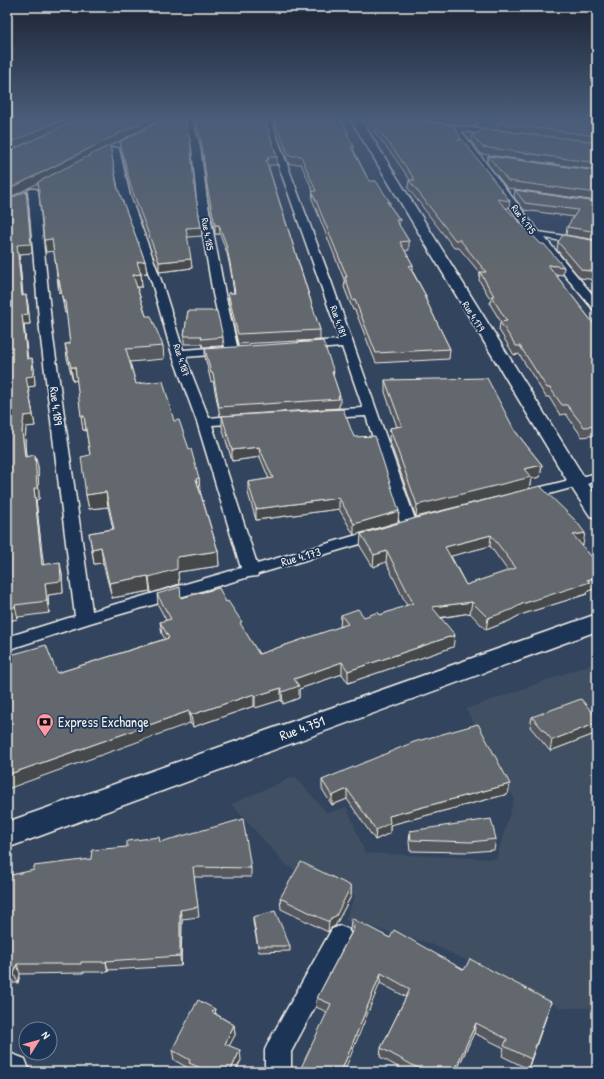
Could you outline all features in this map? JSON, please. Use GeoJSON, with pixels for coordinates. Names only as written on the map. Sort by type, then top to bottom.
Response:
{"type":"FeatureCollection","features":[{"type":"Feature","properties":{"kind":"main road","name":"Rue 4.751"},"geometry":{"type":"LineString","coordinates":[[7,835],[597,622]]}},
{"type":"Feature","properties":{"kind":"main road"},"geometry":{"type":"LineString","coordinates":[[7,1072],[12,1072]]}},
{"type":"Feature","properties":{"kind":"street","name":"Rue 4.187"},"geometry":{"type":"LineString","coordinates":[[119,168],[125,196],[157,283],[176,340],[178,354],[204,422],[251,572]]}},
{"type":"Feature","properties":{"kind":"street","name":"Rue 4.185"},"geometry":{"type":"LineString","coordinates":[[198,168],[202,200],[219,294],[232,350]]}},
{"type":"Feature","properties":{"kind":"street","name":"Rue 4.181"},"geometry":{"type":"LineString","coordinates":[[285,168],[310,235],[370,412],[416,523]]}},
{"type":"Feature","properties":{"kind":"street","name":"Rue 4.179"},"geometry":{"type":"LineString","coordinates":[[386,168],[577,482],[597,512]]}},
{"type":"Feature","properties":{"kind":"street","name":"Rue 4.175"},"geometry":{"type":"LineString","coordinates":[[486,168],[536,234],[597,307]]}},
{"type":"Feature","properties":{"kind":"street","name":"Rue 4.189"},"geometry":{"type":"LineString","coordinates":[[33,191],[46,331],[84,619]]}},
{"type":"Feature","properties":{"kind":"street"},"geometry":{"type":"LineString","coordinates":[[503,191],[519,193]]}},
{"type":"Feature","properties":{"kind":"street"},"geometry":{"type":"LineString","coordinates":[[536,234],[597,244]]}},
{"type":"Feature","properties":{"kind":"street"},"geometry":{"type":"LineString","coordinates":[[578,283],[591,285]]}},
{"type":"Feature","properties":{"kind":"street"},"geometry":{"type":"LineString","coordinates":[[294,347],[347,344]]}},
{"type":"Feature","properties":{"kind":"street"},"geometry":{"type":"LineString","coordinates":[[178,354],[248,349]]}},
{"type":"Feature","properties":{"kind":"street"},"geometry":{"type":"LineString","coordinates":[[307,416],[370,412]]}},
{"type":"Feature","properties":{"kind":"street"},"geometry":{"type":"LineString","coordinates":[[204,422],[260,418]]}},
{"type":"Feature","properties":{"kind":"street"},"geometry":{"type":"LineString","coordinates":[[508,500],[597,477]]}},
{"type":"Feature","properties":{"kind":"street","name":"Rue 4.173"},"geometry":{"type":"LineString","coordinates":[[7,644],[84,619],[251,572],[416,523]]}},
{"type":"Feature","properties":{"kind":"street"},"geometry":{"type":"LineString","coordinates":[[278,1072],[278,1050],[340,937]]}},
{"type":"Feature","properties":{"kind":"shaded area"},"geometry":{"type":"Polygon","coordinates":[[[597,662],[597,1008],[561,1008],[507,979],[431,944],[345,920],[355,896],[287,866],[231,804],[295,776],[327,813],[347,807],[365,853],[496,859],[514,799],[466,709],[597,662]]]}},
{"type":"Feature","properties":{"kind":"building"},"geometry":{"type":"Polygon","coordinates":[[[7,168],[50,168],[7,190],[7,168]]]}},
{"type":"Feature","properties":{"kind":"building"},"geometry":{"type":"Polygon","coordinates":[[[65,168],[114,168],[117,186],[145,261],[137,262],[141,274],[133,275],[146,316],[151,316],[163,346],[126,349],[136,384],[163,381],[174,421],[179,420],[189,449],[191,449],[199,478],[196,479],[218,551],[177,557],[177,569],[149,577],[109,583],[101,547],[92,549],[89,533],[114,529],[106,492],[86,495],[81,457],[90,455],[84,416],[81,416],[75,367],[71,367],[65,344],[70,344],[65,301],[63,301],[58,280],[52,239],[44,240],[38,182],[65,168]]]}},
{"type":"Feature","properties":{"kind":"building"},"geometry":{"type":"Polygon","coordinates":[[[126,168],[193,168],[201,227],[186,228],[191,259],[159,262],[131,187],[126,168]]]}},
{"type":"Feature","properties":{"kind":"building"},"geometry":{"type":"Polygon","coordinates":[[[205,168],[269,168],[320,330],[238,334],[228,293],[235,293],[230,263],[226,244],[219,225],[215,225],[205,168]]]}},
{"type":"Feature","properties":{"kind":"building"},"geometry":{"type":"Polygon","coordinates":[[[306,168],[362,168],[369,181],[376,181],[390,202],[387,202],[400,220],[396,220],[409,241],[400,242],[413,265],[409,266],[426,296],[424,296],[450,349],[376,353],[355,300],[353,301],[345,277],[347,277],[312,191],[316,191],[306,168]]]}},
{"type":"Feature","properties":{"kind":"building"},"geometry":{"type":"Polygon","coordinates":[[[407,168],[485,168],[510,201],[497,199],[541,244],[544,244],[564,267],[548,265],[597,328],[597,426],[584,427],[567,405],[562,405],[550,388],[547,388],[520,346],[516,346],[500,322],[507,321],[491,296],[494,296],[480,272],[486,272],[460,240],[455,240],[409,180],[415,180],[407,168]]]}},
{"type":"Feature","properties":{"kind":"building"},"geometry":{"type":"Polygon","coordinates":[[[498,168],[578,168],[597,171],[597,193],[508,181],[498,168]]]}},
{"type":"Feature","properties":{"kind":"building"},"geometry":{"type":"Polygon","coordinates":[[[515,190],[597,202],[597,232],[567,227],[578,210],[525,203],[515,190]]]}},
{"type":"Feature","properties":{"kind":"building"},"geometry":{"type":"Polygon","coordinates":[[[26,191],[31,244],[17,245],[22,296],[26,295],[28,314],[22,315],[27,359],[32,358],[33,376],[26,377],[33,415],[24,416],[22,432],[25,457],[35,455],[37,488],[34,488],[42,565],[60,562],[61,581],[45,583],[47,601],[15,605],[15,607],[7,608],[7,200],[26,191]]]}},
{"type":"Feature","properties":{"kind":"building"},"geometry":{"type":"Polygon","coordinates":[[[563,235],[597,241],[597,272],[582,270],[558,242],[563,235]]]}},
{"type":"Feature","properties":{"kind":"building"},"geometry":{"type":"Polygon","coordinates":[[[188,311],[217,311],[223,337],[202,339],[201,336],[184,336],[188,311]]]}},
{"type":"Feature","properties":{"kind":"building"},"geometry":{"type":"Polygon","coordinates":[[[323,341],[334,372],[332,372],[340,396],[338,396],[339,399],[219,407],[213,373],[211,373],[205,349],[323,341]]]}},
{"type":"Feature","properties":{"kind":"building"},"geometry":{"type":"Polygon","coordinates":[[[487,378],[515,431],[542,465],[524,469],[531,477],[417,505],[391,432],[390,428],[402,426],[385,380],[487,378]]]}},
{"type":"Feature","properties":{"kind":"building"},"geometry":{"type":"Polygon","coordinates":[[[343,409],[354,437],[375,436],[399,511],[354,524],[339,498],[256,509],[248,482],[273,478],[259,447],[232,450],[222,416],[343,409]]]}},
{"type":"Feature","properties":{"kind":"building"},"geometry":{"type":"Polygon","coordinates":[[[540,486],[576,521],[585,533],[573,535],[597,563],[597,577],[587,580],[590,582],[522,604],[511,610],[488,618],[472,602],[432,607],[455,635],[348,671],[342,662],[294,679],[299,686],[282,692],[281,688],[255,696],[254,694],[191,715],[189,711],[7,775],[7,656],[46,645],[57,673],[169,638],[160,622],[171,619],[157,594],[180,587],[181,598],[219,588],[226,602],[228,601],[242,622],[240,623],[259,654],[348,624],[341,615],[358,609],[364,617],[378,612],[380,615],[413,603],[387,551],[374,555],[361,534],[416,518],[540,486]],[[491,535],[445,547],[466,585],[516,568],[491,535]]]}},
{"type":"Feature","properties":{"kind":"building"},"geometry":{"type":"Polygon","coordinates":[[[581,699],[597,718],[597,723],[552,740],[532,717],[581,699]]]}},
{"type":"Feature","properties":{"kind":"building"},"geometry":{"type":"Polygon","coordinates":[[[478,724],[510,784],[389,816],[390,823],[376,830],[347,789],[332,796],[322,780],[414,742],[478,724]]]}},
{"type":"Feature","properties":{"kind":"building"},"geometry":{"type":"Polygon","coordinates":[[[243,819],[251,868],[193,867],[198,907],[180,910],[180,956],[106,962],[81,962],[81,964],[17,964],[14,974],[7,973],[7,876],[34,870],[34,866],[91,859],[92,850],[127,847],[127,841],[159,837],[160,842],[243,819]]]}},
{"type":"Feature","properties":{"kind":"building"},"geometry":{"type":"Polygon","coordinates":[[[491,819],[496,839],[471,842],[411,840],[410,831],[491,819]]]}},
{"type":"Feature","properties":{"kind":"building"},"geometry":{"type":"Polygon","coordinates":[[[301,862],[351,886],[336,916],[331,918],[329,922],[280,898],[301,862]]]}},
{"type":"Feature","properties":{"kind":"building"},"geometry":{"type":"Polygon","coordinates":[[[275,911],[290,946],[258,946],[253,917],[275,911]]]}},
{"type":"Feature","properties":{"kind":"building"},"geometry":{"type":"Polygon","coordinates":[[[351,918],[390,938],[394,930],[464,970],[470,959],[551,1002],[531,1059],[504,1046],[507,1039],[476,1023],[454,1072],[425,1072],[381,1048],[410,989],[381,973],[341,1072],[299,1072],[331,1004],[317,998],[354,928],[351,918]]]}},
{"type":"Feature","properties":{"kind":"building"},"geometry":{"type":"Polygon","coordinates":[[[198,1000],[215,1009],[212,1012],[234,1025],[225,1044],[240,1050],[230,1072],[210,1072],[189,1063],[190,1060],[172,1050],[198,1000]]]}},
{"type":"Feature","properties":{"kind":"place","name":"Express Exchange"},"geometry":{"type":"Point","coordinates":[45,737]}}]}
